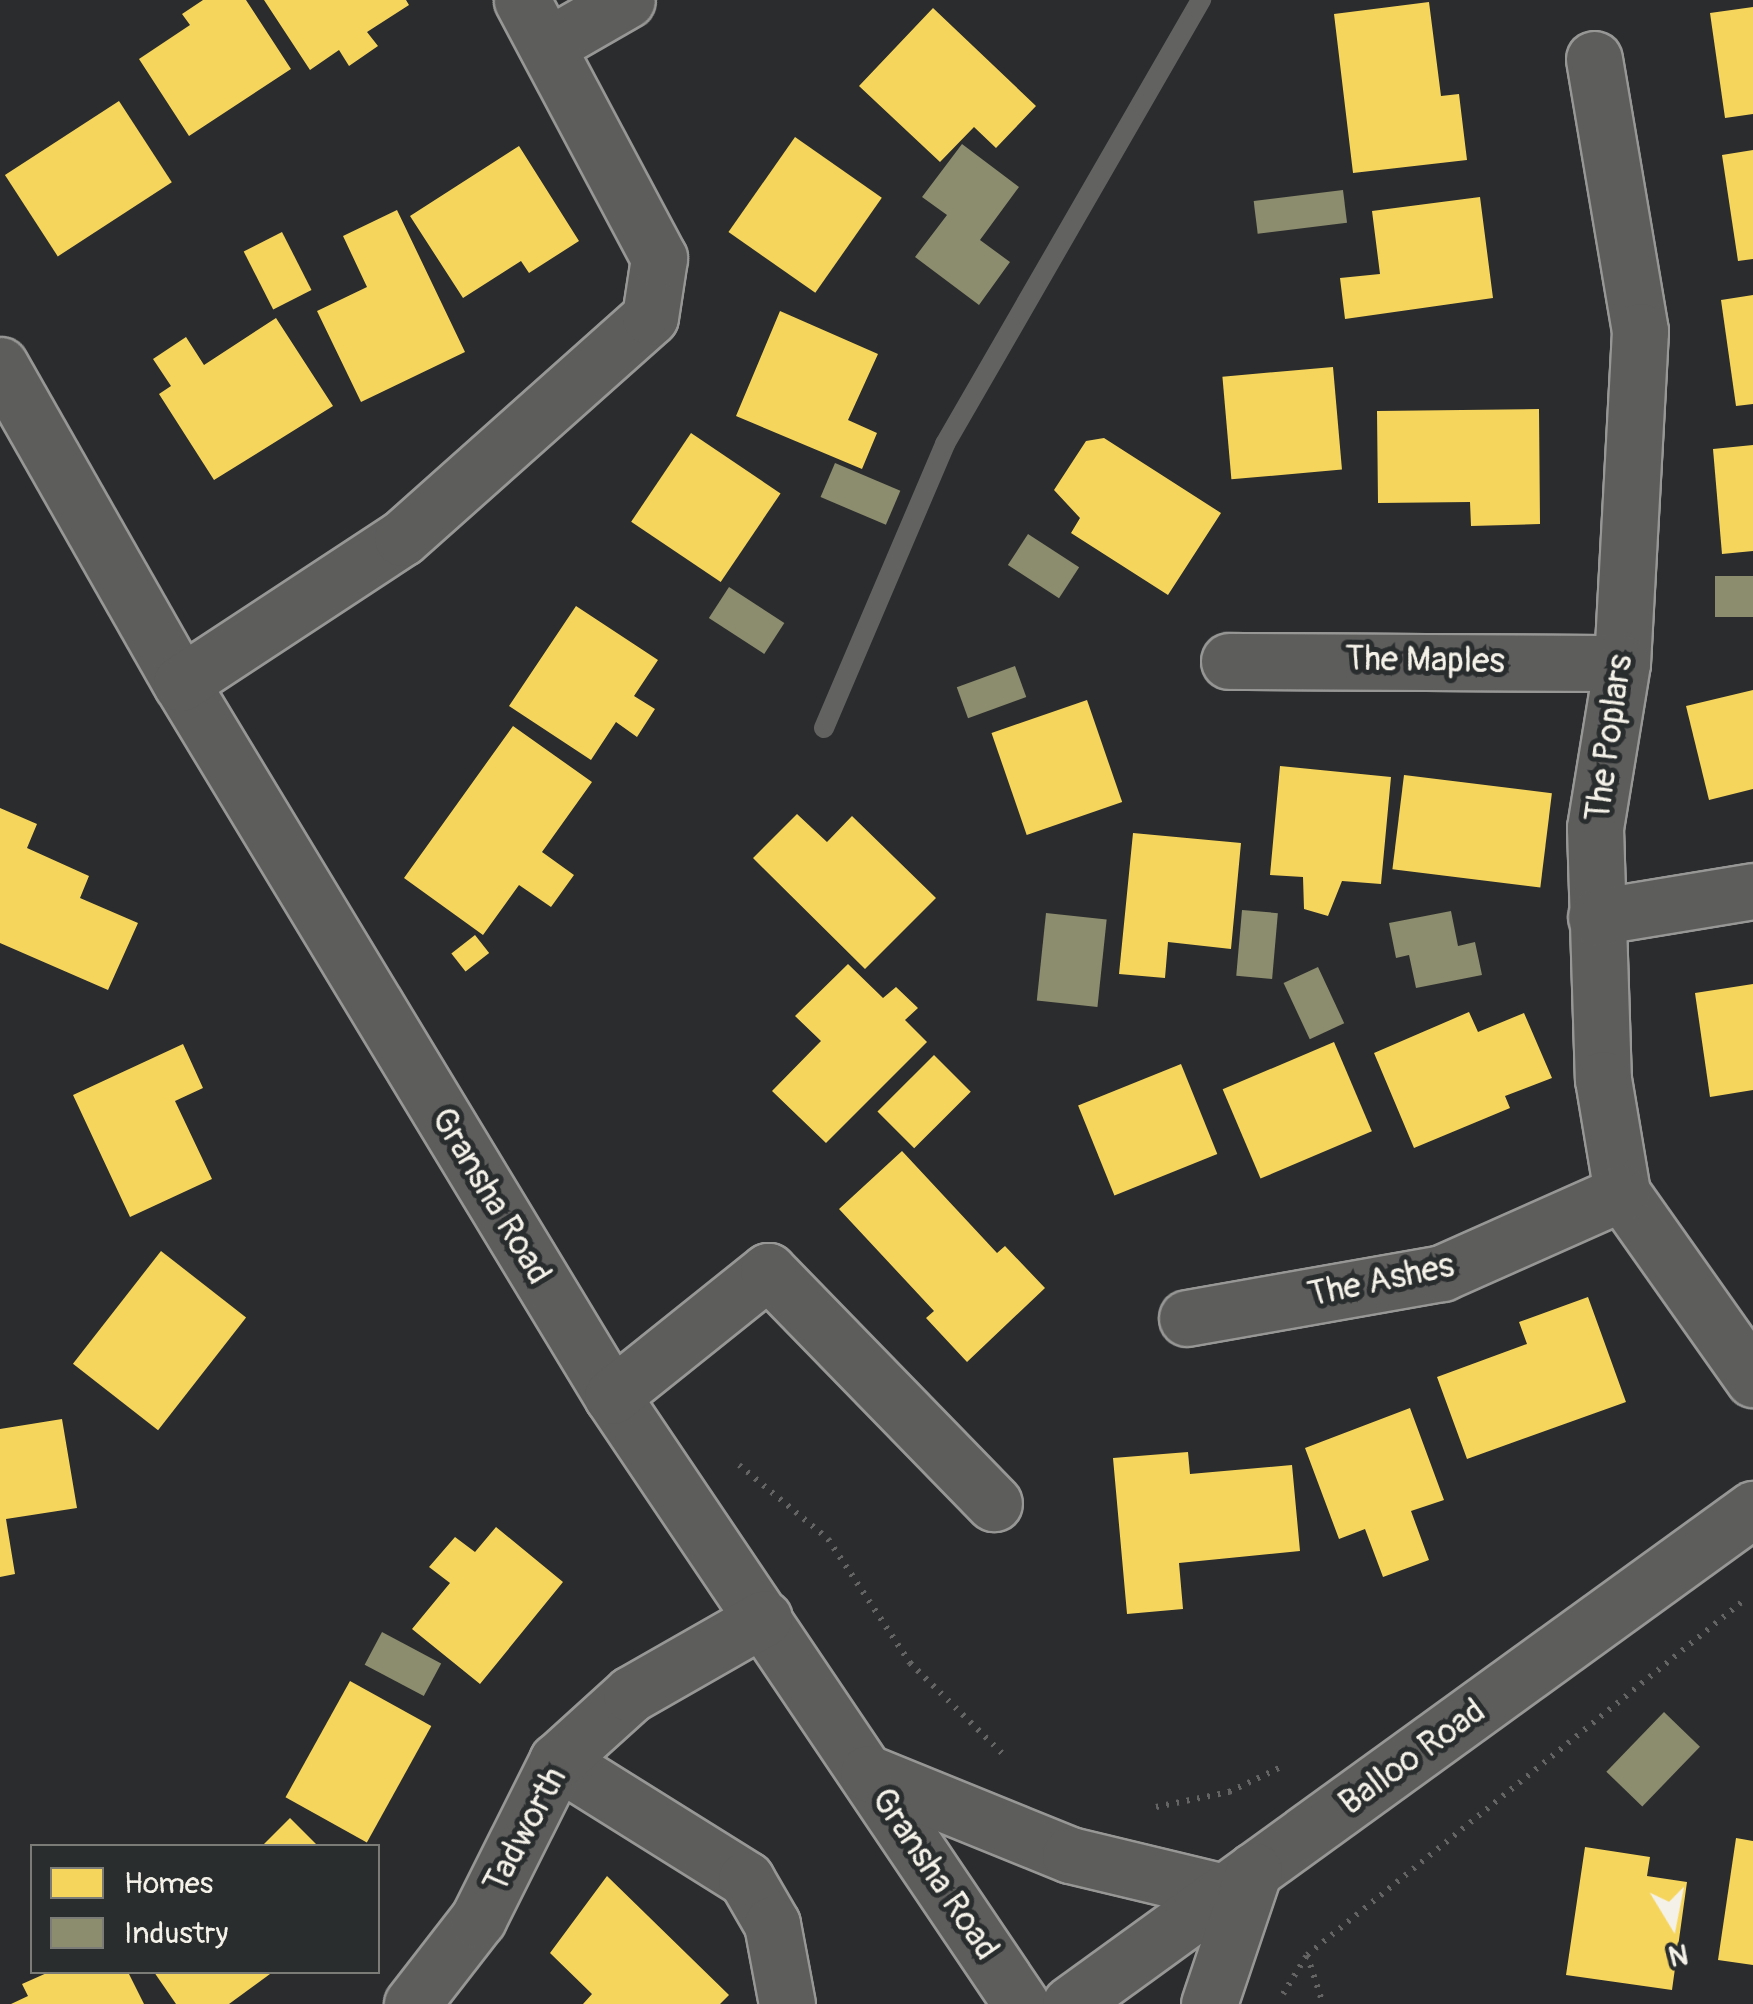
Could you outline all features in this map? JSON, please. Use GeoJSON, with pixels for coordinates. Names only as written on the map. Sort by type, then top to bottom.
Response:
{"type":"FeatureCollection","features":[{"type":"Feature","properties":{"kind":"street"},"geometry":{"type":"LineString","coordinates":[[180,683],[402,538],[650,317],[659,258],[534,23],[627,0]]}},
{"type":"Feature","properties":{"kind":"street","name":"The Poplars"},"geometry":{"type":"LineString","coordinates":[[1594,58],[1640,331],[1622,664],[1595,828],[1603,1079],[1622,1193],[1753,1379]]}},
{"type":"Feature","properties":{"kind":"street","name":"Gransha Road"},"geometry":{"type":"LineString","coordinates":[[0,365],[180,683],[612,1396],[1021,2004]]}},
{"type":"Feature","properties":{"kind":"street","name":"The Maples"},"geometry":{"type":"LineString","coordinates":[[1229,661],[1622,664]]}},
{"type":"Feature","properties":{"kind":"street"},"geometry":{"type":"LineString","coordinates":[[1596,917],[1753,891]]}},
{"type":"Feature","properties":{"kind":"street","name":"The Ashes"},"geometry":{"type":"LineString","coordinates":[[1187,1318],[1442,1273],[1622,1193]]}},
{"type":"Feature","properties":{"kind":"street"},"geometry":{"type":"LineString","coordinates":[[612,1396],[768,1271],[994,1503]]}},
{"type":"Feature","properties":{"kind":"street","name":"Balloo Road"},"geometry":{"type":"LineString","coordinates":[[1070,2004],[1753,1509]]}},
{"type":"Feature","properties":{"kind":"street","name":"Tadworth"},"geometry":{"type":"LineString","coordinates":[[412,2004],[478,1919],[557,1760],[631,1694],[764,1618]]}},
{"type":"Feature","properties":{"kind":"street"},"geometry":{"type":"LineString","coordinates":[[557,1760],[746,1879],[772,1924],[787,2004]]}},
{"type":"Feature","properties":{"kind":"street"},"geometry":{"type":"LineString","coordinates":[[868,1773],[1070,1854],[1239,1881],[1210,2004]]}},
{"type":"Feature","properties":{"kind":"path"},"geometry":{"type":"LineString","coordinates":[[734,1461],[828,1539],[910,1663],[1020,1764]]}},
{"type":"Feature","properties":{"kind":"path"},"geometry":{"type":"LineString","coordinates":[[1278,2004],[1307,1955],[1753,1593]]}},
{"type":"Feature","properties":{"kind":"path"},"geometry":{"type":"LineString","coordinates":[[1147,1809],[1230,1792],[1298,1759]]}},
{"type":"Feature","properties":{"kind":"path"},"geometry":{"type":"LineString","coordinates":[[1307,1955],[1323,2004]]}},
{"type":"Feature","properties":{"kind":"building: Homes"},"geometry":{"type":"Polygon","coordinates":[[[203,0],[246,0],[291,69],[189,136],[139,59],[190,25],[182,14],[203,0]]]}},
{"type":"Feature","properties":{"kind":"building: Homes"},"geometry":{"type":"Polygon","coordinates":[[[264,0],[406,0],[409,5],[367,32],[378,46],[349,66],[339,50],[310,70],[264,0]]]}},
{"type":"Feature","properties":{"kind":"building: Homes"},"geometry":{"type":"Polygon","coordinates":[[[1429,2],[1441,96],[1459,94],[1467,160],[1353,173],[1334,14],[1429,2]]]}},
{"type":"Feature","properties":{"kind":"building: Homes"},"geometry":{"type":"Polygon","coordinates":[[[1753,7],[1753,114],[1725,118],[1710,13],[1753,7]]]}},
{"type":"Feature","properties":{"kind":"building: Homes"},"geometry":{"type":"Polygon","coordinates":[[[933,8],[1036,106],[996,148],[974,127],[940,162],[859,86],[933,8]]]}},
{"type":"Feature","properties":{"kind":"building: Homes"},"geometry":{"type":"Polygon","coordinates":[[[119,101],[172,182],[58,256],[5,175],[119,101]]]}},
{"type":"Feature","properties":{"kind":"building: Homes"},"geometry":{"type":"Polygon","coordinates":[[[795,137],[882,198],[815,293],[728,232],[795,137]]]}},
{"type":"Feature","properties":{"kind":"building: Homes"},"geometry":{"type":"Polygon","coordinates":[[[519,146],[579,241],[529,273],[521,261],[463,298],[410,216],[519,146]]]}},
{"type":"Feature","properties":{"kind":"building: Homes"},"geometry":{"type":"Polygon","coordinates":[[[1753,150],[1753,259],[1738,261],[1722,155],[1753,150]]]}},
{"type":"Feature","properties":{"kind":"building: Homes"},"geometry":{"type":"Polygon","coordinates":[[[1480,197],[1493,298],[1345,319],[1340,278],[1380,274],[1372,211],[1480,197]]]}},
{"type":"Feature","properties":{"kind":"building: Homes"},"geometry":{"type":"Polygon","coordinates":[[[397,210],[465,352],[361,402],[317,311],[367,287],[343,236],[397,210]]]}},
{"type":"Feature","properties":{"kind":"building: Homes"},"geometry":{"type":"Polygon","coordinates":[[[282,232],[312,290],[273,309],[244,252],[282,232]]]}},
{"type":"Feature","properties":{"kind":"building: Homes"},"geometry":{"type":"Polygon","coordinates":[[[1753,295],[1753,404],[1736,406],[1721,300],[1753,295]]]}},
{"type":"Feature","properties":{"kind":"building: Homes"},"geometry":{"type":"Polygon","coordinates":[[[780,311],[878,354],[848,420],[877,433],[862,469],[736,416],[780,311]]]}},
{"type":"Feature","properties":{"kind":"building: Homes"},"geometry":{"type":"Polygon","coordinates":[[[276,318],[333,406],[214,480],[159,394],[171,386],[153,359],[186,337],[204,365],[276,318]]]}},
{"type":"Feature","properties":{"kind":"building: Homes"},"geometry":{"type":"Polygon","coordinates":[[[1333,367],[1342,470],[1231,479],[1222,377],[1333,367]]]}},
{"type":"Feature","properties":{"kind":"building: Homes"},"geometry":{"type":"Polygon","coordinates":[[[1539,409],[1540,524],[1471,526],[1470,502],[1378,503],[1377,411],[1539,409]]]}},
{"type":"Feature","properties":{"kind":"building: Homes"},"geometry":{"type":"Polygon","coordinates":[[[691,433],[781,493],[721,582],[631,522],[691,433]]]}},
{"type":"Feature","properties":{"kind":"building: Homes"},"geometry":{"type":"Polygon","coordinates":[[[1104,438],[1221,513],[1168,595],[1071,533],[1080,518],[1054,490],[1086,441],[1104,438]]]}},
{"type":"Feature","properties":{"kind":"building: Homes"},"geometry":{"type":"Polygon","coordinates":[[[1753,445],[1753,551],[1722,554],[1713,449],[1753,445]]]}},
{"type":"Feature","properties":{"kind":"building: Homes"},"geometry":{"type":"Polygon","coordinates":[[[576,606],[658,660],[634,696],[655,709],[637,737],[616,722],[591,760],[509,706],[576,606]]]}},
{"type":"Feature","properties":{"kind":"building: Homes"},"geometry":{"type":"Polygon","coordinates":[[[1753,690],[1753,789],[1709,800],[1686,706],[1753,690]]]}},
{"type":"Feature","properties":{"kind":"building: Homes"},"geometry":{"type":"Polygon","coordinates":[[[1087,700],[1122,802],[1027,835],[992,733],[1087,700]]]}},
{"type":"Feature","properties":{"kind":"building: Homes"},"geometry":{"type":"Polygon","coordinates":[[[513,726],[592,782],[542,852],[574,875],[551,907],[519,885],[483,935],[404,878],[513,726]]]}},
{"type":"Feature","properties":{"kind":"building: Homes"},"geometry":{"type":"Polygon","coordinates":[[[1280,766],[1391,777],[1381,884],[1342,881],[1328,916],[1304,909],[1303,877],[1270,875],[1280,766]]]}},
{"type":"Feature","properties":{"kind":"building: Homes"},"geometry":{"type":"Polygon","coordinates":[[[1404,775],[1552,793],[1540,887],[1392,869],[1404,775]]]}},
{"type":"Feature","properties":{"kind":"building: Homes"},"geometry":{"type":"Polygon","coordinates":[[[0,808],[37,824],[27,848],[89,876],[80,898],[138,923],[108,990],[0,943],[0,808]]]}},
{"type":"Feature","properties":{"kind":"building: Homes"},"geometry":{"type":"Polygon","coordinates":[[[797,814],[827,842],[852,816],[936,898],[865,969],[753,858],[797,814]]]}},
{"type":"Feature","properties":{"kind":"building: Homes"},"geometry":{"type":"Polygon","coordinates":[[[1133,833],[1241,843],[1231,949],[1168,942],[1165,978],[1119,974],[1133,833]]]}},
{"type":"Feature","properties":{"kind":"building: Homes"},"geometry":{"type":"Polygon","coordinates":[[[475,935],[489,953],[466,972],[451,953],[475,935]]]}},
{"type":"Feature","properties":{"kind":"building: Homes"},"geometry":{"type":"Polygon","coordinates":[[[848,964],[883,998],[896,987],[918,1008],[905,1020],[927,1042],[826,1143],[772,1091],[821,1041],[795,1016],[848,964]]]}},
{"type":"Feature","properties":{"kind":"building: Homes"},"geometry":{"type":"Polygon","coordinates":[[[1753,984],[1753,1090],[1710,1097],[1695,993],[1753,984]]]}},
{"type":"Feature","properties":{"kind":"building: Homes"},"geometry":{"type":"Polygon","coordinates":[[[1469,1012],[1478,1032],[1524,1013],[1552,1078],[1505,1096],[1510,1108],[1414,1148],[1374,1053],[1469,1012]]]}},
{"type":"Feature","properties":{"kind":"building: Homes"},"geometry":{"type":"Polygon","coordinates":[[[1334,1042],[1372,1131],[1261,1179],[1223,1089],[1334,1042]]]}},
{"type":"Feature","properties":{"kind":"building: Homes"},"geometry":{"type":"Polygon","coordinates":[[[183,1044],[203,1088],[175,1101],[212,1179],[130,1217],[73,1095],[183,1044]]]}},
{"type":"Feature","properties":{"kind":"building: Homes"},"geometry":{"type":"Polygon","coordinates":[[[934,1055],[971,1092],[914,1148],[877,1112],[934,1055]]]}},
{"type":"Feature","properties":{"kind":"building: Homes"},"geometry":{"type":"Polygon","coordinates":[[[1181,1064],[1217,1154],[1114,1196],[1078,1106],[1181,1064]]]}},
{"type":"Feature","properties":{"kind":"building: Homes"},"geometry":{"type":"Polygon","coordinates":[[[902,1151],[997,1253],[1005,1246],[1045,1288],[967,1362],[926,1318],[934,1311],[839,1209],[902,1151]]]}},
{"type":"Feature","properties":{"kind":"building: Homes"},"geometry":{"type":"Polygon","coordinates":[[[161,1251],[246,1317],[158,1430],[73,1364],[161,1251]]]}},
{"type":"Feature","properties":{"kind":"building: Homes"},"geometry":{"type":"Polygon","coordinates":[[[1588,1297],[1626,1402],[1467,1459],[1437,1377],[1527,1344],[1519,1322],[1588,1297]]]}},
{"type":"Feature","properties":{"kind":"building: Homes"},"geometry":{"type":"Polygon","coordinates":[[[1410,1408],[1444,1500],[1411,1511],[1429,1560],[1383,1577],[1365,1529],[1339,1539],[1305,1448],[1410,1408]]]}},
{"type":"Feature","properties":{"kind":"building: Homes"},"geometry":{"type":"Polygon","coordinates":[[[62,1419],[77,1508],[6,1519],[15,1574],[0,1577],[0,1429],[62,1419]]]}},
{"type":"Feature","properties":{"kind":"building: Homes"},"geometry":{"type":"Polygon","coordinates":[[[1188,1452],[1190,1474],[1292,1465],[1300,1551],[1179,1563],[1183,1609],[1127,1614],[1113,1458],[1188,1452]]]}},
{"type":"Feature","properties":{"kind":"building: Homes"},"geometry":{"type":"Polygon","coordinates":[[[496,1527],[563,1582],[480,1684],[412,1629],[450,1583],[429,1567],[455,1537],[475,1552],[496,1527]]]}},
{"type":"Feature","properties":{"kind":"building: Homes"},"geometry":{"type":"Polygon","coordinates":[[[350,1681],[431,1726],[367,1842],[286,1797],[350,1681]]]}},
{"type":"Feature","properties":{"kind":"building: Homes"},"geometry":{"type":"Polygon","coordinates":[[[290,1818],[316,1844],[264,1844],[290,1818]]]}},
{"type":"Feature","properties":{"kind":"building: Homes"},"geometry":{"type":"Polygon","coordinates":[[[1736,1838],[1753,1841],[1753,1965],[1718,1960],[1736,1838]]]}},
{"type":"Feature","properties":{"kind":"building: Homes"},"geometry":{"type":"Polygon","coordinates":[[[1585,1847],[1650,1857],[1647,1876],[1687,1882],[1672,1990],[1566,1975],[1585,1847]]]}},
{"type":"Feature","properties":{"kind":"building: Homes"},"geometry":{"type":"Polygon","coordinates":[[[607,1876],[729,1995],[720,2004],[583,2004],[592,1994],[550,1953],[607,1876]]]}},
{"type":"Feature","properties":{"kind":"building: Homes"},"geometry":{"type":"Polygon","coordinates":[[[44,1974],[129,1974],[144,2004],[11,2004],[28,1996],[22,1984],[44,1974]]]}},
{"type":"Feature","properties":{"kind":"building: Homes"},"geometry":{"type":"Polygon","coordinates":[[[155,1974],[270,1974],[229,2004],[176,2004],[155,1974]]]}},
{"type":"Feature","properties":{"kind":"building: Industry"},"geometry":{"type":"Polygon","coordinates":[[[962,144],[1019,187],[980,240],[1010,262],[979,305],[915,257],[947,215],[922,197],[962,144]]]}},
{"type":"Feature","properties":{"kind":"building: Industry"},"geometry":{"type":"Polygon","coordinates":[[[1343,190],[1347,223],[1258,234],[1254,201],[1343,190]]]}},
{"type":"Feature","properties":{"kind":"building: Industry"},"geometry":{"type":"Polygon","coordinates":[[[835,463],[900,491],[886,525],[821,497],[835,463]]]}},
{"type":"Feature","properties":{"kind":"building: Industry"},"geometry":{"type":"Polygon","coordinates":[[[1028,534],[1079,567],[1059,598],[1008,565],[1028,534]]]}},
{"type":"Feature","properties":{"kind":"building: Industry"},"geometry":{"type":"Polygon","coordinates":[[[1715,576],[1753,576],[1753,617],[1715,617],[1715,576]]]}},
{"type":"Feature","properties":{"kind":"building: Industry"},"geometry":{"type":"Polygon","coordinates":[[[729,587],[784,623],[764,654],[709,618],[729,587]]]}},
{"type":"Feature","properties":{"kind":"building: Industry"},"geometry":{"type":"Polygon","coordinates":[[[1015,666],[1026,697],[968,718],[957,687],[1015,666]]]}},
{"type":"Feature","properties":{"kind":"building: Industry"},"geometry":{"type":"Polygon","coordinates":[[[1242,910],[1278,913],[1272,979],[1236,976],[1242,910]]]}},
{"type":"Feature","properties":{"kind":"building: Industry"},"geometry":{"type":"Polygon","coordinates":[[[1451,911],[1458,946],[1475,942],[1482,975],[1416,988],[1409,955],[1396,958],[1389,923],[1451,911]]]}},
{"type":"Feature","properties":{"kind":"building: Industry"},"geometry":{"type":"Polygon","coordinates":[[[1046,913],[1107,919],[1097,1007],[1037,1001],[1046,913]]]}},
{"type":"Feature","properties":{"kind":"building: Industry"},"geometry":{"type":"Polygon","coordinates":[[[1318,967],[1344,1023],[1310,1039],[1284,983],[1318,967]]]}},
{"type":"Feature","properties":{"kind":"building: Industry"},"geometry":{"type":"Polygon","coordinates":[[[382,1632],[441,1663],[424,1696],[365,1665],[382,1632]]]}},
{"type":"Feature","properties":{"kind":"building: Industry"},"geometry":{"type":"Polygon","coordinates":[[[1664,1712],[1700,1747],[1642,1806],[1606,1772],[1664,1712]]]}},
{"type":"Feature","properties":{"kind":"waterway"},"geometry":{"type":"LineString","coordinates":[[824,728],[945,444],[1201,0]]}}]}
